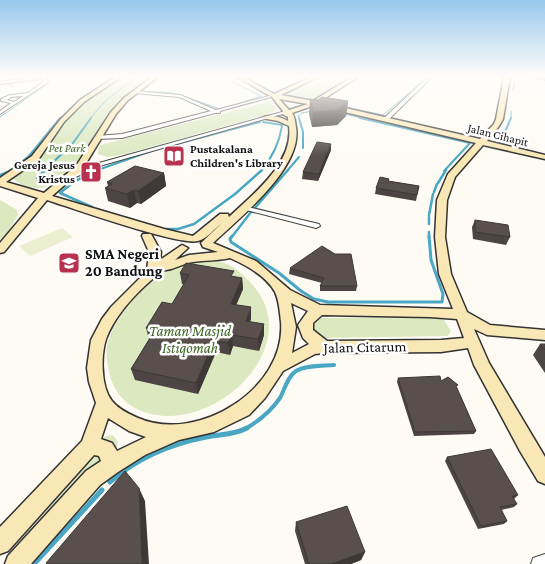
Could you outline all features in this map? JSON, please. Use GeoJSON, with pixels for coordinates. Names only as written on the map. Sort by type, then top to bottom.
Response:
{"type":"FeatureCollection","features":[{"type":"Feature","properties":{"kind":"street"},"geometry":{"type":"LineString","coordinates":[[0,113],[15,103]]}},
{"type":"Feature","properties":{"kind":"street"},"geometry":{"type":"LineString","coordinates":[[0,182],[35,158],[62,121],[81,103]]}},
{"type":"Feature","properties":{"kind":"street"},"geometry":{"type":"LineString","coordinates":[[0,250],[41,200],[80,168],[113,113],[123,103]]}},
{"type":"Feature","properties":{"kind":"street"},"geometry":{"type":"LineString","coordinates":[[197,103],[218,112]]}},
{"type":"Feature","properties":{"kind":"street"},"geometry":{"type":"LineString","coordinates":[[97,138],[122,136],[250,103]]}},
{"type":"Feature","properties":{"kind":"street"},"geometry":{"type":"LineString","coordinates":[[161,232],[188,232],[218,225],[244,208],[292,148],[294,124],[277,103]]}},
{"type":"Feature","properties":{"kind":"street"},"geometry":{"type":"LineString","coordinates":[[69,178],[102,164],[287,113],[314,103]]}},
{"type":"Feature","properties":{"kind":"street","name":"Jalan Cihapit"},"geometry":{"type":"LineString","coordinates":[[316,103],[545,158]]}},
{"type":"Feature","properties":{"kind":"street"},"geometry":{"type":"LineString","coordinates":[[385,120],[402,103]]}},
{"type":"Feature","properties":{"kind":"street"},"geometry":{"type":"LineString","coordinates":[[503,103],[497,125],[450,176],[442,200],[440,237],[442,255],[446,274],[462,315],[496,392],[545,474]]}},
{"type":"Feature","properties":{"kind":"street","name":"Jalan Cihapit"},"geometry":{"type":"LineString","coordinates":[[307,107],[329,107]]}},
{"type":"Feature","properties":{"kind":"street"},"geometry":{"type":"LineString","coordinates":[[281,290],[287,309],[288,344],[280,366],[258,396],[244,409],[215,423],[182,431],[160,433],[145,430],[128,423],[113,414],[104,404],[96,381],[95,355],[102,333],[115,312],[182,248],[186,241],[201,241],[271,175],[284,147],[289,124],[287,113]]}},
{"type":"Feature","properties":{"kind":"street"},"geometry":{"type":"LineString","coordinates":[[265,118],[280,119],[289,124]]}},
{"type":"Feature","properties":{"kind":"street"},"geometry":{"type":"LineString","coordinates":[[0,182],[41,200],[182,248],[188,253],[197,253],[204,250],[201,241]]}},
{"type":"Feature","properties":{"kind":"street"},"geometry":{"type":"LineString","coordinates":[[0,190],[201,241],[257,267],[281,290],[306,305],[319,310],[430,312],[462,315],[488,330],[545,335]]}},
{"type":"Feature","properties":{"kind":"street"},"geometry":{"type":"LineString","coordinates":[[244,208],[316,226]]}},
{"type":"Feature","properties":{"kind":"street"},"geometry":{"type":"LineString","coordinates":[[218,225],[222,240],[232,255]]}},
{"type":"Feature","properties":{"kind":"street"},"geometry":{"type":"LineString","coordinates":[[147,236],[155,252],[155,272]]}},
{"type":"Feature","properties":{"kind":"street"},"geometry":{"type":"LineString","coordinates":[[155,272],[189,259],[232,255]]}},
{"type":"Feature","properties":{"kind":"street"},"geometry":{"type":"LineString","coordinates":[[319,310],[309,316],[305,322],[306,331],[312,339],[324,347]]}},
{"type":"Feature","properties":{"kind":"street"},"geometry":{"type":"LineString","coordinates":[[473,342],[488,330]]}},
{"type":"Feature","properties":{"kind":"street","name":"Jalan Citarum"},"geometry":{"type":"LineString","coordinates":[[280,366],[312,349],[324,347],[441,346],[473,342]]}},
{"type":"Feature","properties":{"kind":"street"},"geometry":{"type":"LineString","coordinates":[[0,543],[89,447],[104,404]]}},
{"type":"Feature","properties":{"kind":"street"},"geometry":{"type":"LineString","coordinates":[[16,564],[93,478],[139,449],[182,431]]}},
{"type":"Feature","properties":{"kind":"street"},"geometry":{"type":"LineString","coordinates":[[89,447],[100,446],[108,450],[111,465]]}},
{"type":"Feature","properties":{"kind":"street"},"geometry":{"type":"LineString","coordinates":[[538,564],[545,562]]}},
{"type":"Feature","properties":{"kind":"green space","name":"Pet Park"},"geometry":{"type":"Polygon","coordinates":[[[82,103],[120,103],[103,124],[83,154],[58,180],[45,187],[30,187],[13,179],[38,158],[62,123],[82,103]]]}},
{"type":"Feature","properties":{"kind":"green space"},"geometry":{"type":"Polygon","coordinates":[[[263,103],[270,103],[275,106],[276,110],[265,115],[125,154],[108,157],[98,154],[99,146],[263,103]]]}},
{"type":"Feature","properties":{"kind":"green space"},"geometry":{"type":"Polygon","coordinates":[[[0,200],[17,210],[18,215],[7,234],[0,240],[0,200]]]}},
{"type":"Feature","properties":{"kind":"green space"},"geometry":{"type":"Polygon","coordinates":[[[62,228],[73,237],[30,256],[19,246],[62,228]]]}},
{"type":"Feature","properties":{"kind":"green space","name":"Taman Masjid Istiqomah"},"geometry":{"type":"Polygon","coordinates":[[[213,260],[229,265],[243,275],[251,283],[266,307],[269,333],[261,357],[245,380],[224,398],[198,411],[171,416],[144,412],[132,406],[118,393],[112,382],[108,367],[107,346],[118,320],[134,299],[162,274],[182,264],[213,260]]]}},
{"type":"Feature","properties":{"kind":"green space"},"geometry":{"type":"Polygon","coordinates":[[[437,317],[444,320],[451,331],[448,336],[323,338],[315,333],[312,325],[320,318],[437,317]]]}},
{"type":"Feature","properties":{"kind":"green space"},"geometry":{"type":"Polygon","coordinates":[[[113,435],[118,442],[117,447],[29,543],[21,543],[18,540],[20,528],[106,436],[113,435]]]}},
{"type":"Feature","properties":{"kind":"building"},"geometry":{"type":"Polygon","coordinates":[[[311,103],[345,103],[338,110],[313,112],[311,103]]]}},
{"type":"Feature","properties":{"kind":"building"},"geometry":{"type":"Polygon","coordinates":[[[317,142],[331,144],[319,174],[303,172],[317,142]]]}},
{"type":"Feature","properties":{"kind":"building"},"geometry":{"type":"Polygon","coordinates":[[[135,166],[164,173],[138,191],[134,190],[127,194],[105,188],[112,184],[107,182],[135,166]]]}},
{"type":"Feature","properties":{"kind":"building"},"geometry":{"type":"Polygon","coordinates":[[[380,177],[389,179],[388,181],[419,186],[417,195],[376,188],[380,177]]]}},
{"type":"Feature","properties":{"kind":"building"},"geometry":{"type":"Polygon","coordinates":[[[475,220],[508,225],[510,237],[475,232],[475,220]]]}},
{"type":"Feature","properties":{"kind":"building"},"geometry":{"type":"Polygon","coordinates":[[[322,246],[335,254],[351,254],[357,286],[320,286],[324,278],[290,268],[322,246]]]}},
{"type":"Feature","properties":{"kind":"building"},"geometry":{"type":"Polygon","coordinates":[[[186,263],[234,271],[231,276],[242,278],[231,304],[251,307],[246,321],[264,324],[258,339],[232,335],[228,343],[214,341],[196,383],[131,369],[155,330],[146,328],[162,302],[172,304],[189,275],[180,273],[186,263]]]}},
{"type":"Feature","properties":{"kind":"building"},"geometry":{"type":"Polygon","coordinates":[[[440,376],[441,381],[448,377],[458,385],[456,386],[476,431],[415,432],[398,378],[440,376]]]}},
{"type":"Feature","properties":{"kind":"building"},"geometry":{"type":"Polygon","coordinates":[[[491,449],[518,495],[512,496],[517,504],[500,507],[507,521],[481,526],[447,457],[491,449]]]}},
{"type":"Feature","properties":{"kind":"building"},"geometry":{"type":"Polygon","coordinates":[[[125,471],[139,488],[142,564],[47,564],[46,563],[125,471]]]}},
{"type":"Feature","properties":{"kind":"building"},"geometry":{"type":"Polygon","coordinates":[[[347,506],[365,552],[331,564],[309,564],[296,522],[347,506]]]}},
{"type":"Feature","properties":{"kind":"waterway"},"geometry":{"type":"LineString","coordinates":[[0,117],[20,103]]}},
{"type":"Feature","properties":{"kind":"waterway"},"geometry":{"type":"LineString","coordinates":[[60,118],[77,103]]}},
{"type":"Feature","properties":{"kind":"waterway"},"geometry":{"type":"LineString","coordinates":[[90,119],[103,103]]}},
{"type":"Feature","properties":{"kind":"waterway"},"geometry":{"type":"LineString","coordinates":[[204,103],[220,109]]}},
{"type":"Feature","properties":{"kind":"waterway"},"geometry":{"type":"LineString","coordinates":[[345,107],[383,115],[397,103]]}},
{"type":"Feature","properties":{"kind":"waterway"},"geometry":{"type":"LineString","coordinates":[[301,113],[313,111]]}},
{"type":"Feature","properties":{"kind":"waterway"},"geometry":{"type":"LineString","coordinates":[[511,111],[511,118]]}},
{"type":"Feature","properties":{"kind":"waterway"},"geometry":{"type":"LineString","coordinates":[[344,114],[366,119]]}},
{"type":"Feature","properties":{"kind":"waterway"},"geometry":{"type":"LineString","coordinates":[[299,119],[298,116],[300,115]]}},
{"type":"Feature","properties":{"kind":"waterway"},"geometry":{"type":"LineString","coordinates":[[10,171],[29,156],[60,118]]}},
{"type":"Feature","properties":{"kind":"waterway"},"geometry":{"type":"LineString","coordinates":[[44,171],[73,143],[91,118]]}},
{"type":"Feature","properties":{"kind":"waterway"},"geometry":{"type":"LineString","coordinates":[[299,118],[303,132],[303,148]]}},
{"type":"Feature","properties":{"kind":"waterway"},"geometry":{"type":"LineString","coordinates":[[360,118],[470,143],[444,171]]}},
{"type":"Feature","properties":{"kind":"waterway"},"geometry":{"type":"LineString","coordinates":[[511,118],[500,143],[545,155]]}},
{"type":"Feature","properties":{"kind":"waterway"},"geometry":{"type":"LineString","coordinates":[[95,171],[154,150],[260,122]]}},
{"type":"Feature","properties":{"kind":"waterway"},"geometry":{"type":"LineString","coordinates":[[263,122],[282,125]]}},
{"type":"Feature","properties":{"kind":"waterway"},"geometry":{"type":"LineString","coordinates":[[261,171],[275,150],[282,126]]}},
{"type":"Feature","properties":{"kind":"waterway"},"geometry":{"type":"LineString","coordinates":[[287,171],[299,157]]}},
{"type":"Feature","properties":{"kind":"waterway"},"geometry":{"type":"LineString","coordinates":[[0,175],[13,170]]}},
{"type":"Feature","properties":{"kind":"waterway"},"geometry":{"type":"LineString","coordinates":[[92,207],[60,193],[75,181],[98,170]]}},
{"type":"Feature","properties":{"kind":"waterway"},"geometry":{"type":"LineString","coordinates":[[254,209],[288,170]]}},
{"type":"Feature","properties":{"kind":"waterway"},"geometry":{"type":"LineString","coordinates":[[438,183],[446,170]]}},
{"type":"Feature","properties":{"kind":"waterway"},"geometry":{"type":"LineString","coordinates":[[37,178],[44,171]]}},
{"type":"Feature","properties":{"kind":"waterway"},"geometry":{"type":"LineString","coordinates":[[161,229],[178,229],[194,224],[235,194],[261,171]]}},
{"type":"Feature","properties":{"kind":"waterway"},"geometry":{"type":"LineString","coordinates":[[434,192],[437,184]]}},
{"type":"Feature","properties":{"kind":"waterway"},"geometry":{"type":"LineString","coordinates":[[429,215],[433,194]]}},
{"type":"Feature","properties":{"kind":"waterway"},"geometry":{"type":"LineString","coordinates":[[97,209],[115,215]]}},
{"type":"Feature","properties":{"kind":"waterway"},"geometry":{"type":"LineString","coordinates":[[231,238],[251,212]]}},
{"type":"Feature","properties":{"kind":"waterway"},"geometry":{"type":"LineString","coordinates":[[429,217],[429,224]]}},
{"type":"Feature","properties":{"kind":"waterway"},"geometry":{"type":"LineString","coordinates":[[127,218],[136,221]]}},
{"type":"Feature","properties":{"kind":"waterway"},"geometry":{"type":"LineString","coordinates":[[232,236],[231,242],[279,273],[314,299],[328,302],[442,302],[443,294],[431,260],[429,236]]}},
{"type":"Feature","properties":{"kind":"waterway"},"geometry":{"type":"LineString","coordinates":[[246,428],[273,407],[280,398],[290,376],[296,371],[309,367],[334,365]]}},
{"type":"Feature","properties":{"kind":"waterway"},"geometry":{"type":"LineString","coordinates":[[110,482],[132,465],[167,448],[180,443],[237,432],[246,428]]}},
{"type":"Feature","properties":{"kind":"waterway"},"geometry":{"type":"LineString","coordinates":[[34,564],[102,490]]}},
{"type":"Feature","properties":{"kind":"place","name":"Pustakalana Children's Library"},"geometry":{"type":"Point","coordinates":[174,156]}},
{"type":"Feature","properties":{"kind":"place","name":"Gereja Jesus Kristus"},"geometry":{"type":"Point","coordinates":[91,172]}},
{"type":"Feature","properties":{"kind":"place","name":"SMA Negeri 20 Bandung"},"geometry":{"type":"Point","coordinates":[69,263]}}]}
